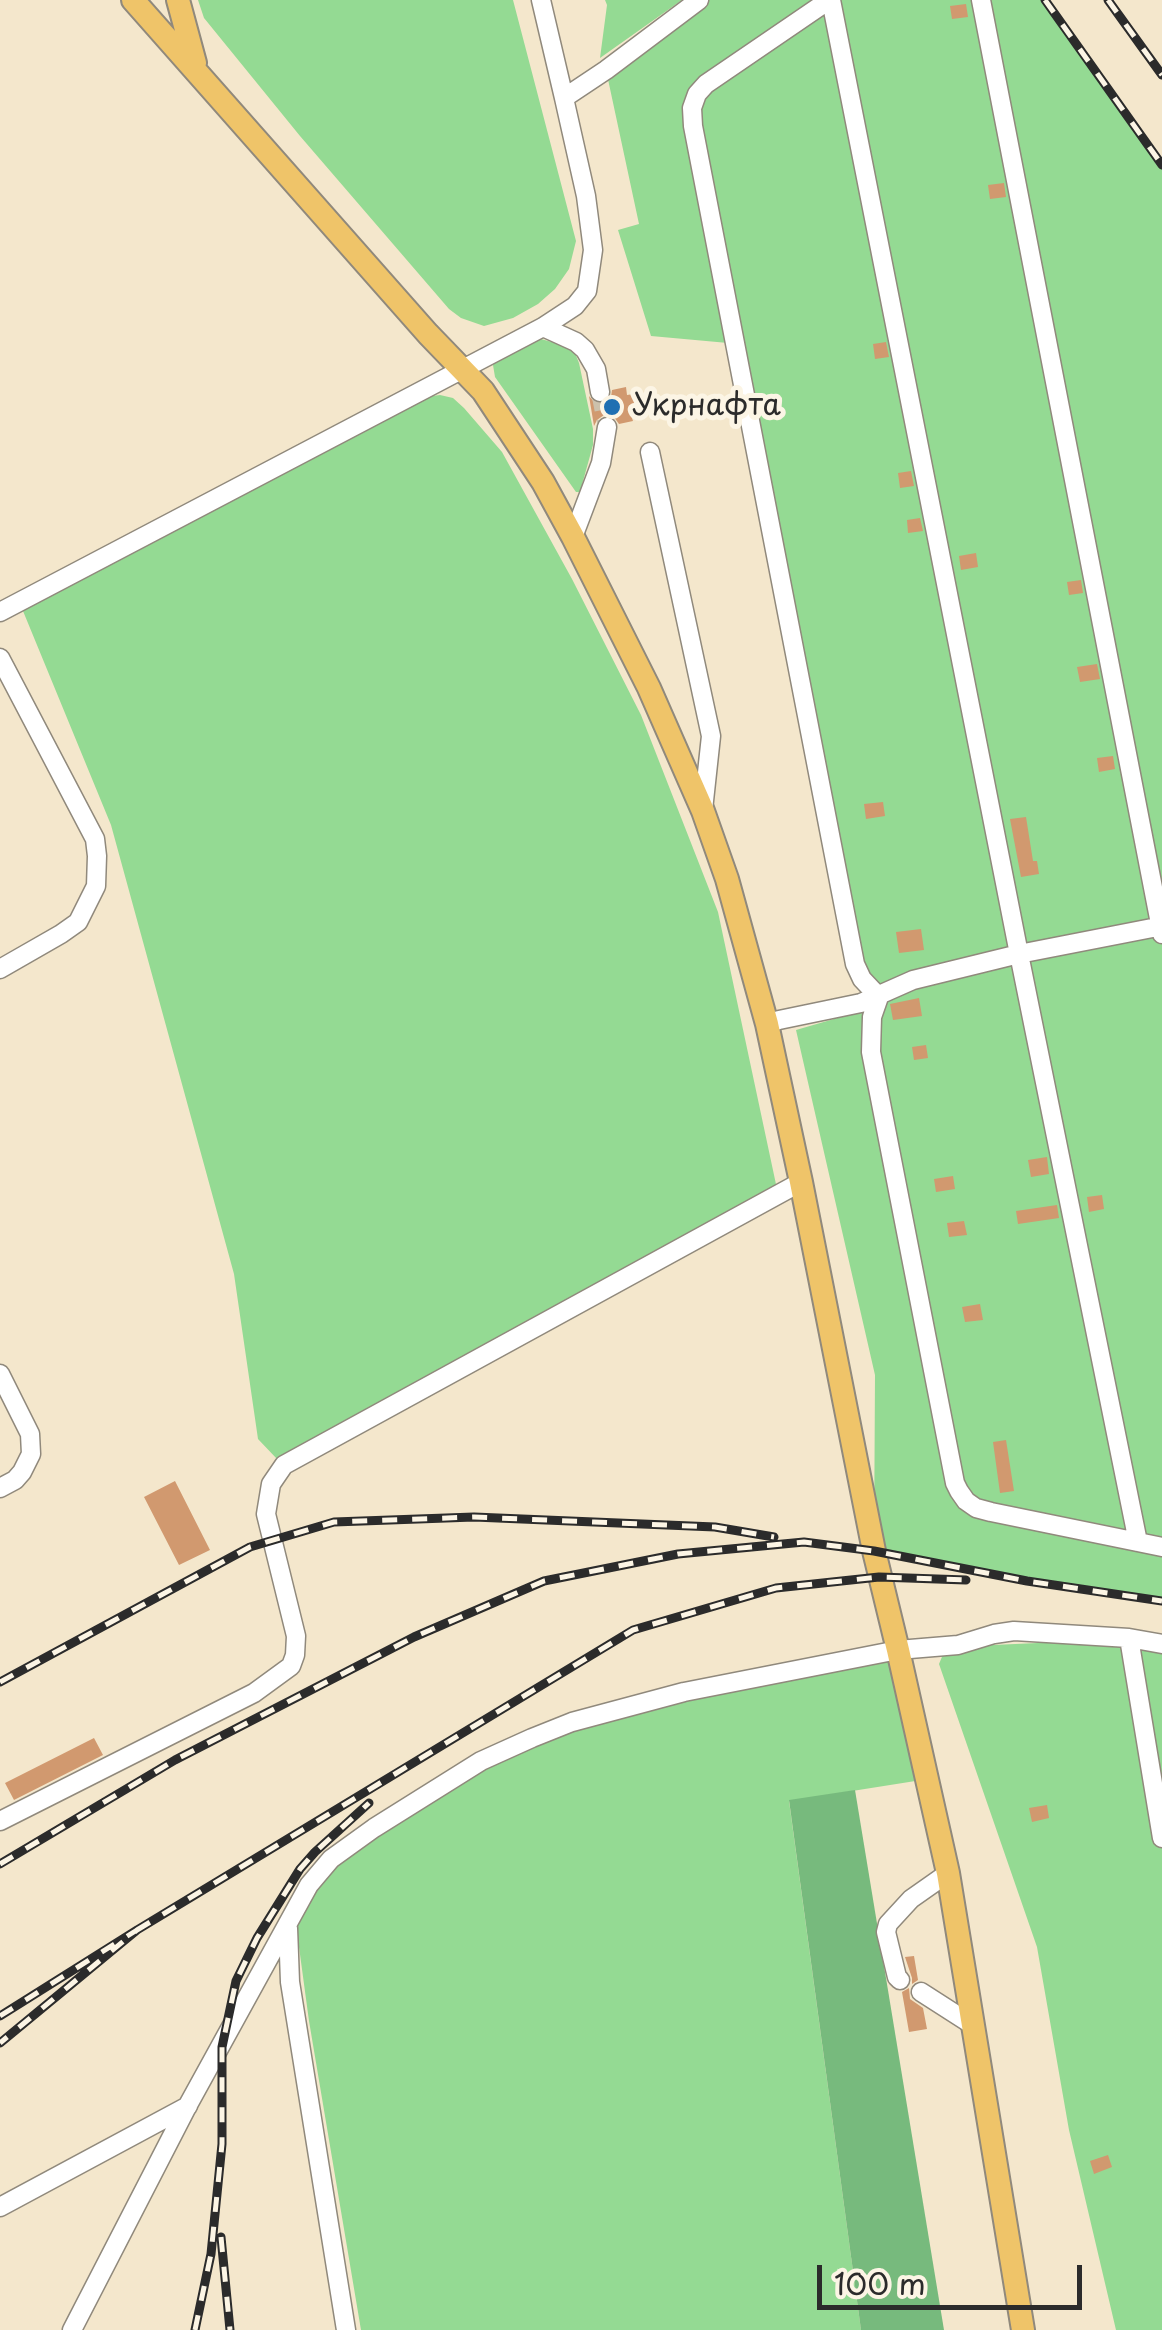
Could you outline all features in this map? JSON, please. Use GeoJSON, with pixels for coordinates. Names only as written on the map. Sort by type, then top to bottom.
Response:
{"type":"FeatureCollection","features":[{"type":"Feature","properties":{"kind":"main road"},"geometry":{"type":"LineString","coordinates":[[133,0],[483,392],[518,442],[573,537],[650,688],[703,812],[727,879],[767,1024],[874,1552],[948,1872],[1023,2330]]}},
{"type":"Feature","properties":{"kind":"main road"},"geometry":{"type":"LineString","coordinates":[[178,0],[197,71]]}},
{"type":"Feature","properties":{"kind":"street"},"geometry":{"type":"LineString","coordinates":[[0,612],[543,327],[575,306],[587,291],[592,250],[586,196],[541,0]]}},
{"type":"Feature","properties":{"kind":"street"},"geometry":{"type":"LineString","coordinates":[[564,98],[699,0]]}},
{"type":"Feature","properties":{"kind":"street"},"geometry":{"type":"LineString","coordinates":[[879,997],[862,979],[856,964],[692,108],[696,94],[706,84],[830,0],[1138,1542]]}},
{"type":"Feature","properties":{"kind":"street"},"geometry":{"type":"LineString","coordinates":[[767,1024],[862,1004],[913,980],[1019,954],[1162,929],[981,0]]}},
{"type":"Feature","properties":{"kind":"street"},"geometry":{"type":"LineString","coordinates":[[543,327],[585,350],[596,369],[600,392]]}},
{"type":"Feature","properties":{"kind":"street"},"geometry":{"type":"LineString","coordinates":[[573,537],[601,463],[607,426]]}},
{"type":"Feature","properties":{"kind":"street"},"geometry":{"type":"LineString","coordinates":[[650,452],[711,736],[703,812]]}},
{"type":"Feature","properties":{"kind":"street"},"geometry":{"type":"LineString","coordinates":[[0,658],[95,839],[97,856],[96,886],[78,922],[0,969]]}},
{"type":"Feature","properties":{"kind":"street"},"geometry":{"type":"LineString","coordinates":[[879,997],[872,1017],[870,1052],[959,1492],[976,1508],[1162,1547]]}},
{"type":"Feature","properties":{"kind":"street"},"geometry":{"type":"LineString","coordinates":[[0,1822],[254,1693],[291,1666],[296,1636],[266,1514],[271,1484],[284,1464],[801,1182]]}},
{"type":"Feature","properties":{"kind":"street"},"geometry":{"type":"LineString","coordinates":[[0,1374],[30,1434],[32,1454],[22,1472],[0,1488]]}},
{"type":"Feature","properties":{"kind":"street"},"geometry":{"type":"LineString","coordinates":[[72,2330],[188,2105],[309,1885],[331,1859],[374,1828],[481,1761],[532,1738],[684,1692],[898,1650],[958,1645],[1014,1631],[1128,1638],[1162,1644]]}},
{"type":"Feature","properties":{"kind":"street"},"geometry":{"type":"LineString","coordinates":[[1128,1638],[1162,1838]]}},
{"type":"Feature","properties":{"kind":"street"},"geometry":{"type":"LineString","coordinates":[[900,1980],[886,1932],[888,1924],[911,1898],[948,1872]]}},
{"type":"Feature","properties":{"kind":"street"},"geometry":{"type":"LineString","coordinates":[[288,1923],[290,1982],[346,2330]]}},
{"type":"Feature","properties":{"kind":"street"},"geometry":{"type":"LineString","coordinates":[[921,1992],[974,2026]]}},
{"type":"Feature","properties":{"kind":"street"},"geometry":{"type":"LineString","coordinates":[[0,2207],[188,2105]]}},
{"type":"Feature","properties":{"kind":"green space"},"geometry":{"type":"Polygon","coordinates":[[[198,0],[513,0],[576,241],[569,269],[555,289],[513,318],[484,326],[449,309],[204,18],[198,0]]]}},
{"type":"Feature","properties":{"kind":"green space"},"geometry":{"type":"Polygon","coordinates":[[[605,0],[682,0],[600,58],[605,0]]]}},
{"type":"Feature","properties":{"kind":"green space"},"geometry":{"type":"Polygon","coordinates":[[[699,0],[1045,0],[1162,165],[1162,1601],[1027,1581],[874,1551],[875,1375],[796,1030],[865,1010],[728,343],[651,336],[618,230],[639,224],[606,70],[699,0]]]}},
{"type":"Feature","properties":{"kind":"green space"},"geometry":{"type":"Polygon","coordinates":[[[530,340],[573,348],[579,363],[593,429],[593,445],[580,492],[576,492],[495,377],[493,365],[497,358],[530,340]]]}},
{"type":"Feature","properties":{"kind":"green space"},"geometry":{"type":"Polygon","coordinates":[[[424,397],[453,398],[464,408],[502,452],[641,715],[718,912],[777,1189],[282,1461],[258,1439],[234,1274],[111,825],[23,611],[424,397]]]}},
{"type":"Feature","properties":{"kind":"green space"},"geometry":{"type":"Polygon","coordinates":[[[1104,1640],[1162,1647],[1162,2330],[1116,2330],[1069,2130],[1037,1947],[939,1664],[944,1652],[971,1646],[1104,1640]]]}},
{"type":"Feature","properties":{"kind":"green space"},"geometry":{"type":"Polygon","coordinates":[[[898,1650],[928,1779],[789,1801],[861,2330],[361,2330],[294,1910],[309,1885],[374,1828],[572,1722],[898,1650]]]}},
{"type":"Feature","properties":{"kind":"green space"},"geometry":{"type":"Polygon","coordinates":[[[855,1790],[944,2330],[861,2330],[789,1800],[855,1790]]]}},
{"type":"Feature","properties":{"kind":"building"},"geometry":{"type":"Polygon","coordinates":[[[966,4],[968,17],[952,19],[950,6],[966,4]]]}},
{"type":"Feature","properties":{"kind":"building"},"geometry":{"type":"Polygon","coordinates":[[[1004,183],[1006,197],[990,199],[988,185],[1004,183]]]}},
{"type":"Feature","properties":{"kind":"building"},"geometry":{"type":"Polygon","coordinates":[[[886,342],[889,357],[875,359],[873,344],[886,342]]]}},
{"type":"Feature","properties":{"kind":"building"},"geometry":{"type":"Polygon","coordinates":[[[626,387],[627,395],[649,395],[651,412],[619,424],[614,417],[604,415],[594,426],[589,396],[595,403],[603,404],[612,390],[626,387]]]}},
{"type":"Feature","properties":{"kind":"building"},"geometry":{"type":"Polygon","coordinates":[[[911,471],[914,486],[900,488],[898,473],[911,471]]]}},
{"type":"Feature","properties":{"kind":"building"},"geometry":{"type":"Polygon","coordinates":[[[920,518],[923,531],[908,533],[907,520],[920,518]]]}},
{"type":"Feature","properties":{"kind":"building"},"geometry":{"type":"Polygon","coordinates":[[[976,553],[978,567],[961,570],[959,556],[976,553]]]}},
{"type":"Feature","properties":{"kind":"building"},"geometry":{"type":"Polygon","coordinates":[[[1081,580],[1083,593],[1069,595],[1067,582],[1081,580]]]}},
{"type":"Feature","properties":{"kind":"building"},"geometry":{"type":"Polygon","coordinates":[[[1097,664],[1100,679],[1080,682],[1077,667],[1097,664]]]}},
{"type":"Feature","properties":{"kind":"building"},"geometry":{"type":"Polygon","coordinates":[[[1113,756],[1115,769],[1099,772],[1097,758],[1113,756]]]}},
{"type":"Feature","properties":{"kind":"building"},"geometry":{"type":"Polygon","coordinates":[[[883,802],[885,816],[866,819],[864,804],[883,802]]]}},
{"type":"Feature","properties":{"kind":"building"},"geometry":{"type":"Polygon","coordinates":[[[1026,817],[1039,874],[1021,877],[1010,819],[1026,817]]]}},
{"type":"Feature","properties":{"kind":"building"},"geometry":{"type":"Polygon","coordinates":[[[921,929],[924,950],[899,953],[896,932],[921,929]]]}},
{"type":"Feature","properties":{"kind":"building"},"geometry":{"type":"Polygon","coordinates":[[[919,998],[922,1016],[893,1020],[890,1004],[919,998]]]}},
{"type":"Feature","properties":{"kind":"building"},"geometry":{"type":"Polygon","coordinates":[[[926,1045],[928,1058],[914,1060],[912,1047],[926,1045]]]}},
{"type":"Feature","properties":{"kind":"building"},"geometry":{"type":"Polygon","coordinates":[[[1047,1157],[1049,1174],[1031,1177],[1028,1160],[1047,1157]]]}},
{"type":"Feature","properties":{"kind":"building"},"geometry":{"type":"Polygon","coordinates":[[[953,1176],[955,1189],[936,1192],[934,1179],[953,1176]]]}},
{"type":"Feature","properties":{"kind":"building"},"geometry":{"type":"Polygon","coordinates":[[[1102,1195],[1104,1209],[1089,1212],[1087,1197],[1102,1195]]]}},
{"type":"Feature","properties":{"kind":"building"},"geometry":{"type":"Polygon","coordinates":[[[1057,1205],[1059,1218],[1018,1224],[1016,1211],[1057,1205]]]}},
{"type":"Feature","properties":{"kind":"building"},"geometry":{"type":"Polygon","coordinates":[[[964,1221],[967,1235],[949,1237],[947,1223],[964,1221]]]}},
{"type":"Feature","properties":{"kind":"building"},"geometry":{"type":"Polygon","coordinates":[[[980,1304],[983,1320],[965,1322],[962,1307],[980,1304]]]}},
{"type":"Feature","properties":{"kind":"building"},"geometry":{"type":"Polygon","coordinates":[[[1006,1440],[1014,1491],[1000,1493],[993,1442],[1006,1440]]]}},
{"type":"Feature","properties":{"kind":"building"},"geometry":{"type":"Polygon","coordinates":[[[175,1481],[210,1550],[179,1565],[144,1497],[175,1481]]]}},
{"type":"Feature","properties":{"kind":"building"},"geometry":{"type":"Polygon","coordinates":[[[94,1738],[103,1755],[14,1800],[5,1783],[94,1738]]]}},
{"type":"Feature","properties":{"kind":"building"},"geometry":{"type":"Polygon","coordinates":[[[1047,1805],[1049,1818],[1032,1822],[1029,1808],[1047,1805]]]}},
{"type":"Feature","properties":{"kind":"building"},"geometry":{"type":"Polygon","coordinates":[[[914,1956],[918,1980],[912,1984],[905,1957],[914,1956]]]}},
{"type":"Feature","properties":{"kind":"building"},"geometry":{"type":"Polygon","coordinates":[[[909,1988],[910,1999],[923,2008],[927,2029],[909,2032],[902,1992],[909,1988]]]}},
{"type":"Feature","properties":{"kind":"building"},"geometry":{"type":"Polygon","coordinates":[[[1108,2155],[1112,2167],[1094,2174],[1090,2161],[1108,2155]]]}},
{"type":"Feature","properties":{"kind":"tunnel"},"geometry":{"type":"LineString","coordinates":[[600,392],[607,427]]}},
{"type":"Feature","properties":{"kind":"railway"},"geometry":{"type":"LineString","coordinates":[[1045,0],[1162,165]]}},
{"type":"Feature","properties":{"kind":"railway"},"geometry":{"type":"LineString","coordinates":[[1108,0],[1162,75]]}},
{"type":"Feature","properties":{"kind":"railway"},"geometry":{"type":"LineString","coordinates":[[0,1682],[250,1547],[334,1522],[474,1517],[715,1527],[774,1537]]}},
{"type":"Feature","properties":{"kind":"railway"},"geometry":{"type":"LineString","coordinates":[[0,1864],[175,1760],[414,1637],[544,1581],[678,1554],[804,1542],[1162,1601]]}},
{"type":"Feature","properties":{"kind":"railway"},"geometry":{"type":"LineString","coordinates":[[137,1930],[633,1630],[776,1588],[879,1577],[966,1580]]}},
{"type":"Feature","properties":{"kind":"railway"},"geometry":{"type":"LineString","coordinates":[[195,2330],[211,2254],[222,2144],[222,2047],[236,1981],[257,1938],[300,1869],[369,1803]]}},
{"type":"Feature","properties":{"kind":"railway"},"geometry":{"type":"LineString","coordinates":[[0,2016],[137,1930],[0,2043]]}},
{"type":"Feature","properties":{"kind":"railway"},"geometry":{"type":"LineString","coordinates":[[221,2237],[230,2330]]}},
{"type":"Feature","properties":{"kind":"place","name":"Укрнафта"},"geometry":{"type":"Point","coordinates":[612,407]}}]}
